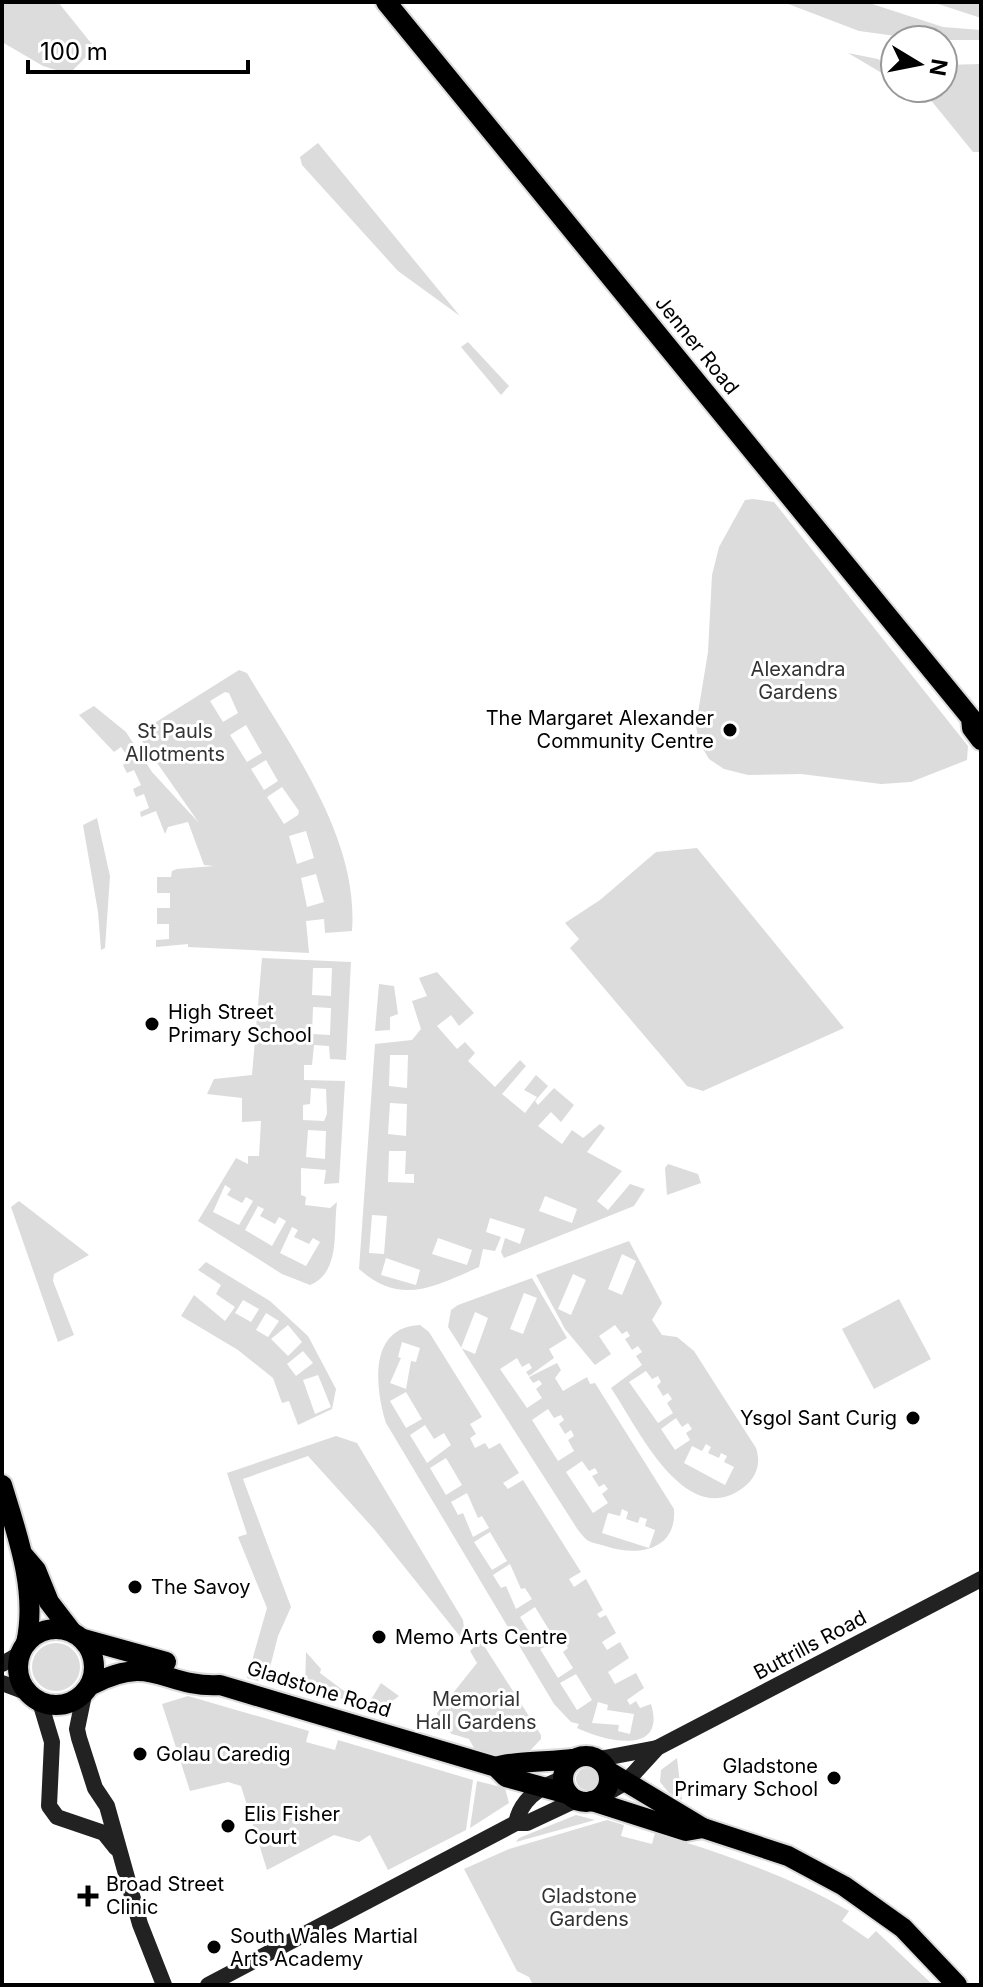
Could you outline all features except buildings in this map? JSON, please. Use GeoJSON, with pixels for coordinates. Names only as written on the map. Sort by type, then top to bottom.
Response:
{"type":"FeatureCollection","features":[{"type":"Feature","properties":{"kind":"main road","name":"Jenner Road"},"geometry":{"type":"LineString","coordinates":[[386,2],[976,720],[972,728],[981,740]]}},
{"type":"Feature","properties":{"kind":"main road"},"geometry":{"type":"LineString","coordinates":[[2,1485],[24,1556],[30,1627],[16,1654],[17,1667],[33,1697],[62,1706],[87,1690],[94,1660],[49,1602],[36,1570],[24,1556]]}},
{"type":"Feature","properties":{"kind":"main road"},"geometry":{"type":"LineString","coordinates":[[16,1654],[48,1629],[78,1636]]}},
{"type":"Feature","properties":{"kind":"main road","name":"Gladstone Road"},"geometry":{"type":"LineString","coordinates":[[78,1636],[207,1674],[220,1685]]}},
{"type":"Feature","properties":{"kind":"main road","name":"Gladstone Road"},"geometry":{"type":"LineString","coordinates":[[87,1690],[113,1673],[143,1669],[204,1686],[220,1685],[496,1767],[506,1777],[580,1794],[686,1831],[703,1828]]}},
{"type":"Feature","properties":{"kind":"main road","name":"Gladstone Road"},"geometry":{"type":"LineString","coordinates":[[496,1767],[587,1755],[703,1828],[788,1856],[844,1886],[903,1928],[957,1985]]}},
{"type":"Feature","properties":{"kind":"main road"},"geometry":{"type":"LineString","coordinates":[[573,1759],[580,1794],[609,1782],[603,1765]]}},
{"type":"Feature","properties":{"kind":"street","name":"Buttrills Road"},"geometry":{"type":"LineString","coordinates":[[603,1765],[657,1748],[981,1579]]}},
{"type":"Feature","properties":{"kind":"street"},"geometry":{"type":"LineString","coordinates":[[2,1683],[33,1697],[52,1742],[49,1806],[57,1817],[93,1826],[117,1850]]}},
{"type":"Feature","properties":{"kind":"street"},"geometry":{"type":"LineString","coordinates":[[70,1821],[81,1818],[91,1810],[96,1798],[77,1729],[87,1690]]}},
{"type":"Feature","properties":{"kind":"street","name":"Buttrills Road"},"geometry":{"type":"LineString","coordinates":[[208,1985],[516,1823],[527,1823],[580,1794],[626,1782],[657,1748]]}},
{"type":"Feature","properties":{"kind":"street","name":"Buttrills Road"},"geometry":{"type":"LineString","coordinates":[[516,1823],[518,1814],[541,1787]]}},
{"type":"Feature","properties":{"kind":"street"},"geometry":{"type":"LineString","coordinates":[[95,1788],[107,1806],[117,1850],[148,1949],[164,1985]]}},
{"type":"Feature","properties":{"kind":"green space"},"geometry":{"type":"Polygon","coordinates":[[[2,2],[58,2],[95,48],[69,74],[43,66],[2,42],[2,2]]]}},
{"type":"Feature","properties":{"kind":"green space"},"geometry":{"type":"Polygon","coordinates":[[[783,2],[866,2],[934,24],[879,24],[879,34],[859,31],[783,2]]]}},
{"type":"Feature","properties":{"kind":"green space"},"geometry":{"type":"Polygon","coordinates":[[[932,2],[981,2],[981,18],[932,2]]]}},
{"type":"Feature","properties":{"kind":"green space"},"geometry":{"type":"Polygon","coordinates":[[[959,28],[981,30],[979,40],[959,40],[959,28]]]}},
{"type":"Feature","properties":{"kind":"green space"},"geometry":{"type":"Polygon","coordinates":[[[848,53],[878,59],[879,71],[848,53]]]}},
{"type":"Feature","properties":{"kind":"green space"},"geometry":{"type":"Polygon","coordinates":[[[981,64],[981,152],[973,152],[934,104],[959,104],[959,65],[981,64]]]}},
{"type":"Feature","properties":{"kind":"green space"},"geometry":{"type":"Polygon","coordinates":[[[318,143],[460,316],[398,271],[302,165],[300,157],[318,143]]]}},
{"type":"Feature","properties":{"kind":"green space"},"geometry":{"type":"Polygon","coordinates":[[[468,342],[509,386],[501,395],[461,347],[468,342]]]}},
{"type":"Feature","properties":{"kind":"green space","name":"Alexandra Gardens"},"geometry":{"type":"Polygon","coordinates":[[[745,500],[774,502],[968,746],[967,760],[911,782],[881,784],[801,774],[748,775],[724,769],[709,759],[698,740],[696,725],[708,652],[712,575],[719,547],[745,500]]]}},
{"type":"Feature","properties":{"kind":"green space","name":"St Pauls Allotments"},"geometry":{"type":"Polygon","coordinates":[[[239,670],[247,673],[302,764],[334,829],[345,862],[351,896],[352,931],[325,933],[324,919],[306,921],[309,953],[188,947],[188,944],[156,947],[156,940],[169,939],[169,924],[157,924],[157,908],[170,908],[170,893],[157,893],[157,877],[171,877],[172,871],[177,869],[214,866],[204,865],[188,822],[168,827],[165,834],[156,811],[141,817],[140,812],[149,808],[144,794],[136,797],[133,789],[141,785],[134,770],[127,773],[123,765],[130,760],[121,747],[114,752],[79,715],[94,706],[126,732],[152,772],[199,823],[137,734],[239,670]],[[225,692],[210,701],[223,722],[238,713],[229,693],[225,692]],[[246,725],[230,735],[247,762],[262,753],[246,725]],[[266,760],[251,769],[264,790],[278,781],[266,760]],[[282,787],[267,797],[284,824],[298,815],[299,811],[282,787]],[[306,831],[289,836],[297,864],[314,858],[306,831]],[[316,874],[301,878],[307,907],[324,902],[316,874]]]}},
{"type":"Feature","properties":{"kind":"green space"},"geometry":{"type":"Polygon","coordinates":[[[97,818],[110,876],[105,948],[101,950],[98,912],[83,825],[97,818]]]}},
{"type":"Feature","properties":{"kind":"green space"},"geometry":{"type":"Polygon","coordinates":[[[697,848],[844,1028],[703,1091],[687,1086],[570,948],[579,939],[565,923],[600,900],[656,852],[697,848]]]}},
{"type":"Feature","properties":{"kind":"green space"},"geometry":{"type":"Polygon","coordinates":[[[262,958],[351,962],[346,1060],[330,1059],[329,1046],[314,1045],[312,1065],[304,1065],[304,1080],[345,1081],[339,1183],[324,1184],[326,1170],[301,1168],[301,1195],[306,1197],[305,1205],[330,1208],[337,1202],[331,1261],[320,1279],[310,1285],[282,1274],[198,1221],[236,1158],[248,1164],[248,1156],[259,1156],[261,1121],[242,1122],[242,1098],[207,1094],[214,1079],[252,1075],[262,958]],[[313,968],[312,995],[331,996],[332,968],[313,968]],[[313,1007],[312,1034],[330,1035],[331,1008],[313,1007]],[[311,1088],[310,1104],[303,1105],[303,1120],[324,1121],[327,1114],[326,1089],[311,1088]],[[308,1130],[306,1157],[325,1159],[326,1131],[308,1130]],[[225,1185],[213,1212],[239,1225],[253,1201],[246,1197],[242,1203],[227,1195],[231,1189],[225,1185]],[[258,1206],[245,1230],[272,1246],[286,1221],[279,1217],[275,1224],[260,1216],[264,1209],[258,1206]],[[292,1227],[280,1253],[306,1266],[320,1242],[313,1238],[309,1244],[294,1237],[298,1230],[292,1227]]]}},
{"type":"Feature","properties":{"kind":"green space"},"geometry":{"type":"Polygon","coordinates":[[[437,972],[474,1013],[459,1026],[451,1015],[437,1026],[457,1049],[465,1042],[475,1053],[468,1061],[495,1087],[520,1060],[526,1066],[502,1094],[525,1113],[537,1097],[524,1090],[536,1075],[548,1086],[535,1101],[538,1105],[554,1088],[574,1105],[561,1122],[551,1112],[538,1126],[562,1144],[572,1130],[583,1138],[600,1124],[605,1128],[587,1152],[622,1171],[597,1201],[608,1210],[630,1184],[645,1189],[634,1206],[504,1258],[501,1252],[505,1238],[520,1244],[525,1229],[490,1218],[486,1232],[501,1237],[495,1251],[483,1249],[479,1267],[432,1286],[403,1290],[389,1287],[359,1269],[375,1044],[412,1040],[421,1029],[412,1001],[427,996],[419,978],[437,972]],[[390,1055],[389,1086],[407,1088],[408,1055],[390,1055]],[[390,1103],[388,1134],[406,1136],[407,1104],[390,1103]],[[389,1151],[388,1182],[414,1183],[414,1174],[405,1174],[406,1151],[389,1151]],[[545,1196],[539,1211],[572,1223],[577,1209],[545,1196]],[[372,1215],[369,1253],[384,1254],[387,1216],[372,1215]],[[438,1238],[432,1254],[467,1265],[472,1250],[438,1238]],[[386,1258],[381,1275],[416,1285],[420,1270],[386,1258]]]}},
{"type":"Feature","properties":{"kind":"green space"},"geometry":{"type":"Polygon","coordinates":[[[379,984],[394,986],[398,1014],[390,1017],[390,1030],[375,1031],[379,984]]]}},
{"type":"Feature","properties":{"kind":"green space"},"geometry":{"type":"Polygon","coordinates":[[[668,1164],[698,1174],[701,1183],[667,1195],[665,1168],[668,1164]]]}},
{"type":"Feature","properties":{"kind":"green space"},"geometry":{"type":"Polygon","coordinates":[[[19,1201],[89,1255],[54,1274],[53,1281],[74,1335],[58,1342],[11,1207],[19,1201]]]}},
{"type":"Feature","properties":{"kind":"green space"},"geometry":{"type":"Polygon","coordinates":[[[629,1241],[662,1303],[652,1320],[662,1335],[677,1337],[694,1351],[756,1448],[757,1469],[752,1479],[744,1487],[722,1497],[702,1496],[683,1485],[665,1468],[611,1388],[642,1365],[636,1356],[642,1352],[638,1346],[632,1350],[625,1339],[630,1336],[627,1331],[622,1334],[615,1325],[599,1336],[611,1354],[595,1365],[565,1329],[536,1275],[629,1241]],[[622,1254],[608,1289],[622,1295],[636,1261],[622,1254]],[[573,1274],[558,1309],[571,1315],[586,1280],[573,1274]],[[646,1371],[629,1382],[658,1423],[673,1413],[667,1403],[672,1399],[668,1393],[663,1396],[657,1386],[661,1382],[658,1376],[652,1379],[646,1371]],[[676,1418],[661,1429],[675,1450],[690,1440],[686,1433],[692,1429],[688,1423],[682,1427],[676,1418]],[[706,1444],[702,1451],[692,1446],[684,1463],[725,1485],[734,1467],[724,1462],[727,1456],[721,1453],[719,1458],[708,1453],[711,1447],[706,1444]]]}},
{"type":"Feature","properties":{"kind":"green space"},"geometry":{"type":"Polygon","coordinates":[[[206,1262],[270,1301],[308,1336],[336,1389],[332,1409],[298,1425],[289,1401],[282,1403],[273,1378],[238,1350],[181,1316],[194,1295],[225,1321],[235,1307],[216,1294],[221,1285],[198,1270],[206,1262]],[[243,1300],[235,1313],[251,1322],[259,1309],[243,1300]],[[266,1313],[256,1330],[268,1337],[279,1321],[266,1313]],[[288,1325],[271,1339],[288,1356],[302,1342],[288,1325]],[[303,1351],[287,1364],[296,1376],[313,1363],[303,1351]],[[318,1375],[303,1380],[315,1414],[331,1407],[318,1375]]]}},
{"type":"Feature","properties":{"kind":"green space"},"geometry":{"type":"Polygon","coordinates":[[[532,1278],[567,1338],[549,1349],[554,1358],[529,1376],[526,1372],[532,1368],[529,1363],[522,1367],[517,1358],[500,1369],[527,1408],[542,1398],[536,1389],[542,1384],[539,1380],[533,1383],[529,1377],[557,1363],[561,1370],[555,1378],[563,1391],[587,1377],[590,1384],[595,1383],[674,1509],[669,1534],[662,1542],[653,1547],[642,1550],[630,1551],[593,1543],[583,1536],[462,1348],[475,1354],[488,1318],[475,1312],[461,1348],[448,1327],[451,1310],[532,1278]],[[524,1293],[510,1329],[523,1334],[537,1298],[524,1293]],[[548,1409],[532,1420],[558,1461],[574,1451],[568,1440],[574,1436],[571,1430],[565,1434],[559,1424],[564,1420],[561,1415],[554,1418],[548,1409]],[[582,1461],[566,1472],[593,1513],[608,1503],[602,1494],[608,1489],[604,1484],[599,1487],[592,1476],[598,1473],[595,1468],[589,1471],[582,1461]],[[622,1509],[620,1516],[608,1513],[602,1533],[649,1548],[655,1530],[645,1526],[647,1519],[640,1517],[638,1523],[626,1519],[628,1512],[622,1509]]]}},
{"type":"Feature","properties":{"kind":"green space"},"geometry":{"type":"Polygon","coordinates":[[[899,1299],[931,1359],[874,1389],[842,1329],[899,1299]]]}},
{"type":"Feature","properties":{"kind":"green space"},"geometry":{"type":"Polygon","coordinates":[[[420,1325],[429,1332],[482,1417],[470,1424],[476,1434],[470,1438],[475,1448],[485,1443],[489,1449],[500,1443],[519,1473],[503,1483],[508,1489],[523,1480],[581,1572],[569,1579],[574,1587],[586,1579],[603,1610],[597,1614],[600,1618],[606,1615],[616,1633],[602,1642],[607,1650],[620,1642],[629,1658],[608,1672],[615,1684],[636,1673],[644,1688],[627,1700],[630,1705],[636,1701],[640,1708],[651,1704],[654,1721],[650,1732],[642,1738],[616,1740],[589,1733],[577,1728],[579,1724],[571,1722],[554,1704],[386,1423],[379,1393],[379,1362],[391,1336],[403,1328],[420,1325]],[[402,1342],[398,1357],[401,1358],[390,1383],[406,1389],[411,1361],[416,1362],[420,1348],[402,1342]],[[406,1392],[390,1401],[406,1428],[422,1419],[406,1392]],[[425,1425],[410,1435],[427,1463],[451,1445],[444,1433],[434,1439],[425,1425]],[[446,1458],[430,1468],[446,1495],[462,1485],[446,1458]],[[467,1493],[451,1502],[458,1515],[463,1513],[473,1537],[489,1528],[482,1516],[478,1518],[467,1493]],[[490,1532],[474,1542],[492,1570],[507,1561],[490,1532]],[[510,1564],[493,1575],[501,1588],[506,1586],[516,1609],[532,1599],[525,1588],[521,1589],[510,1564]],[[535,1607],[520,1617],[536,1643],[551,1633],[535,1607]],[[562,1639],[540,1649],[558,1678],[573,1668],[563,1652],[568,1648],[562,1639]],[[576,1674],[560,1683],[577,1710],[592,1700],[576,1674]],[[598,1702],[592,1723],[619,1725],[618,1731],[630,1734],[634,1714],[607,1710],[608,1705],[598,1702]]]}},
{"type":"Feature","properties":{"kind":"green space"},"geometry":{"type":"Polygon","coordinates":[[[336,1436],[357,1443],[463,1620],[466,1644],[374,1529],[308,1456],[243,1479],[291,1607],[278,1636],[268,1675],[258,1681],[247,1678],[267,1608],[238,1537],[247,1534],[227,1473],[336,1436]]]}},
{"type":"Feature","properties":{"kind":"green space","name":"Memorial Hall Gardens"},"geometry":{"type":"Polygon","coordinates":[[[481,1641],[541,1735],[527,1754],[510,1752],[510,1758],[478,1755],[469,1739],[452,1734],[439,1724],[437,1713],[477,1663],[470,1651],[481,1641]]]}},
{"type":"Feature","properties":{"kind":"green space"},"geometry":{"type":"Polygon","coordinates":[[[56,1643],[73,1650],[80,1667],[73,1684],[56,1691],[39,1684],[32,1667],[39,1650],[56,1643]]]}},
{"type":"Feature","properties":{"kind":"green space"},"geometry":{"type":"Polygon","coordinates":[[[306,1652],[321,1669],[320,1673],[364,1706],[305,1687],[306,1652]]]}},
{"type":"Feature","properties":{"kind":"green space"},"geometry":{"type":"Polygon","coordinates":[[[381,1683],[399,1696],[387,1705],[371,1707],[365,1703],[369,1703],[381,1683]]]}},
{"type":"Feature","properties":{"kind":"green space"},"geometry":{"type":"Polygon","coordinates":[[[188,1696],[309,1731],[306,1742],[335,1750],[338,1740],[473,1780],[466,1830],[388,1870],[370,1835],[359,1842],[334,1835],[267,1870],[241,1786],[228,1782],[190,1791],[162,1704],[188,1696]]]}},
{"type":"Feature","properties":{"kind":"green space"},"geometry":{"type":"Polygon","coordinates":[[[677,1758],[682,1800],[669,1793],[660,1782],[661,1770],[677,1758]]]}},
{"type":"Feature","properties":{"kind":"green space"},"geometry":{"type":"Polygon","coordinates":[[[583,1768],[591,1768],[598,1779],[591,1790],[583,1790],[576,1783],[576,1775],[583,1768]]]}},
{"type":"Feature","properties":{"kind":"green space"},"geometry":{"type":"Polygon","coordinates":[[[477,1781],[505,1788],[509,1803],[470,1828],[477,1781]]]}},
{"type":"Feature","properties":{"kind":"green space"},"geometry":{"type":"Polygon","coordinates":[[[576,1815],[595,1820],[516,1842],[519,1838],[576,1815]]]}},
{"type":"Feature","properties":{"kind":"green space","name":"Gladstone Gardens"},"geometry":{"type":"Polygon","coordinates":[[[607,1820],[624,1825],[621,1836],[652,1844],[655,1833],[755,1866],[826,1898],[849,1911],[842,1921],[868,1939],[876,1931],[933,1985],[533,1985],[529,1977],[517,1971],[464,1869],[509,1849],[607,1820]]]}},
{"type":"Feature","properties":{"kind":"place","name":"The Margaret Alexander Community Centre"},"geometry":{"type":"Point","coordinates":[730,730]}},
{"type":"Feature","properties":{"kind":"place","name":"High Street Primary School"},"geometry":{"type":"Point","coordinates":[152,1024]}},
{"type":"Feature","properties":{"kind":"place","name":"Ysgol Sant Curig"},"geometry":{"type":"Point","coordinates":[913,1418]}},
{"type":"Feature","properties":{"kind":"place","name":"The Savoy"},"geometry":{"type":"Point","coordinates":[135,1587]}},
{"type":"Feature","properties":{"kind":"place","name":"Memo Arts Centre"},"geometry":{"type":"Point","coordinates":[379,1637]}},
{"type":"Feature","properties":{"kind":"place","name":"Golau Caredig"},"geometry":{"type":"Point","coordinates":[140,1754]}},
{"type":"Feature","properties":{"kind":"place","name":"Gladstone Primary School"},"geometry":{"type":"Point","coordinates":[834,1778]}},
{"type":"Feature","properties":{"kind":"place","name":"Elis Fisher Court"},"geometry":{"type":"Point","coordinates":[228,1826]}},
{"type":"Feature","properties":{"kind":"place","name":"Broad Street Clinic"},"geometry":{"type":"Point","coordinates":[88,1896]}},
{"type":"Feature","properties":{"kind":"place","name":"South Wales Martial Arts Academy"},"geometry":{"type":"Point","coordinates":[214,1947]}}]}
